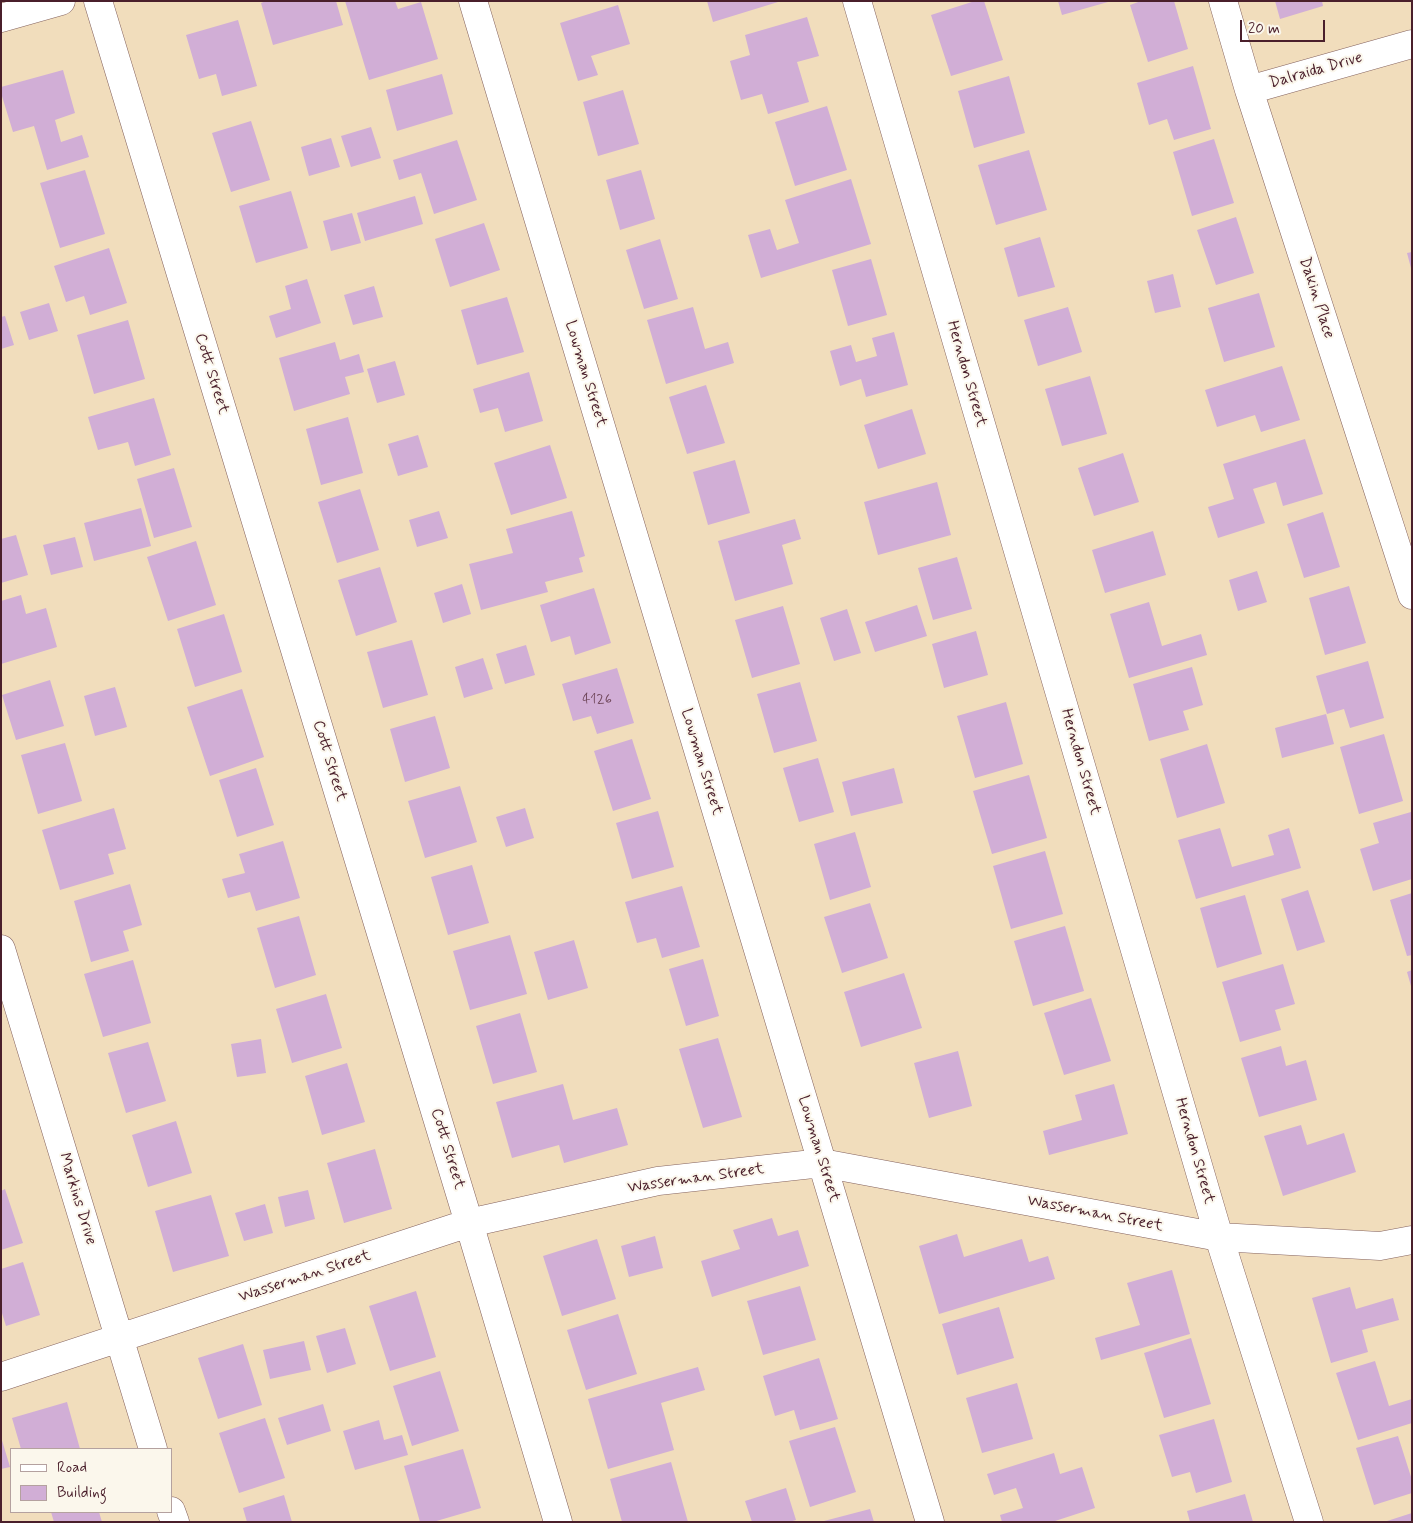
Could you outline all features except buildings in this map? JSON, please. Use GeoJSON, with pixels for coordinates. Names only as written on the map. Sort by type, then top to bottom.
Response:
{"type":"FeatureCollection","features":[{"type":"Feature","properties":{"kind":"street"},"geometry":{"type":"LineString","coordinates":[[1,18],[61,1]]}},
{"type":"Feature","properties":{"kind":"street","name":"Cott Street"},"geometry":{"type":"LineString","coordinates":[[98,1],[558,1522]]}},
{"type":"Feature","properties":{"kind":"street","name":"Lowman Street"},"geometry":{"type":"LineString","coordinates":[[473,1],[930,1522]]}},
{"type":"Feature","properties":{"kind":"street","name":"Herndon Street"},"geometry":{"type":"LineString","coordinates":[[857,1],[1219,1237],[1309,1522]]}},
{"type":"Feature","properties":{"kind":"street","name":"Dakin Place"},"geometry":{"type":"LineString","coordinates":[[1223,1],[1248,90],[1404,543],[1412,595]]}},
{"type":"Feature","properties":{"kind":"street","name":"Dalraida Drive"},"geometry":{"type":"LineString","coordinates":[[1248,90],[1412,44]]}},
{"type":"Feature","properties":{"kind":"street","name":"Markins Drive"},"geometry":{"type":"LineString","coordinates":[[1,949],[153,1448]]}},
{"type":"Feature","properties":{"kind":"street","name":"Wasserman Street"},"geometry":{"type":"LineString","coordinates":[[1,1377],[469,1223],[658,1182],[822,1163],[1219,1237],[1380,1246],[1412,1240]]}}]}
